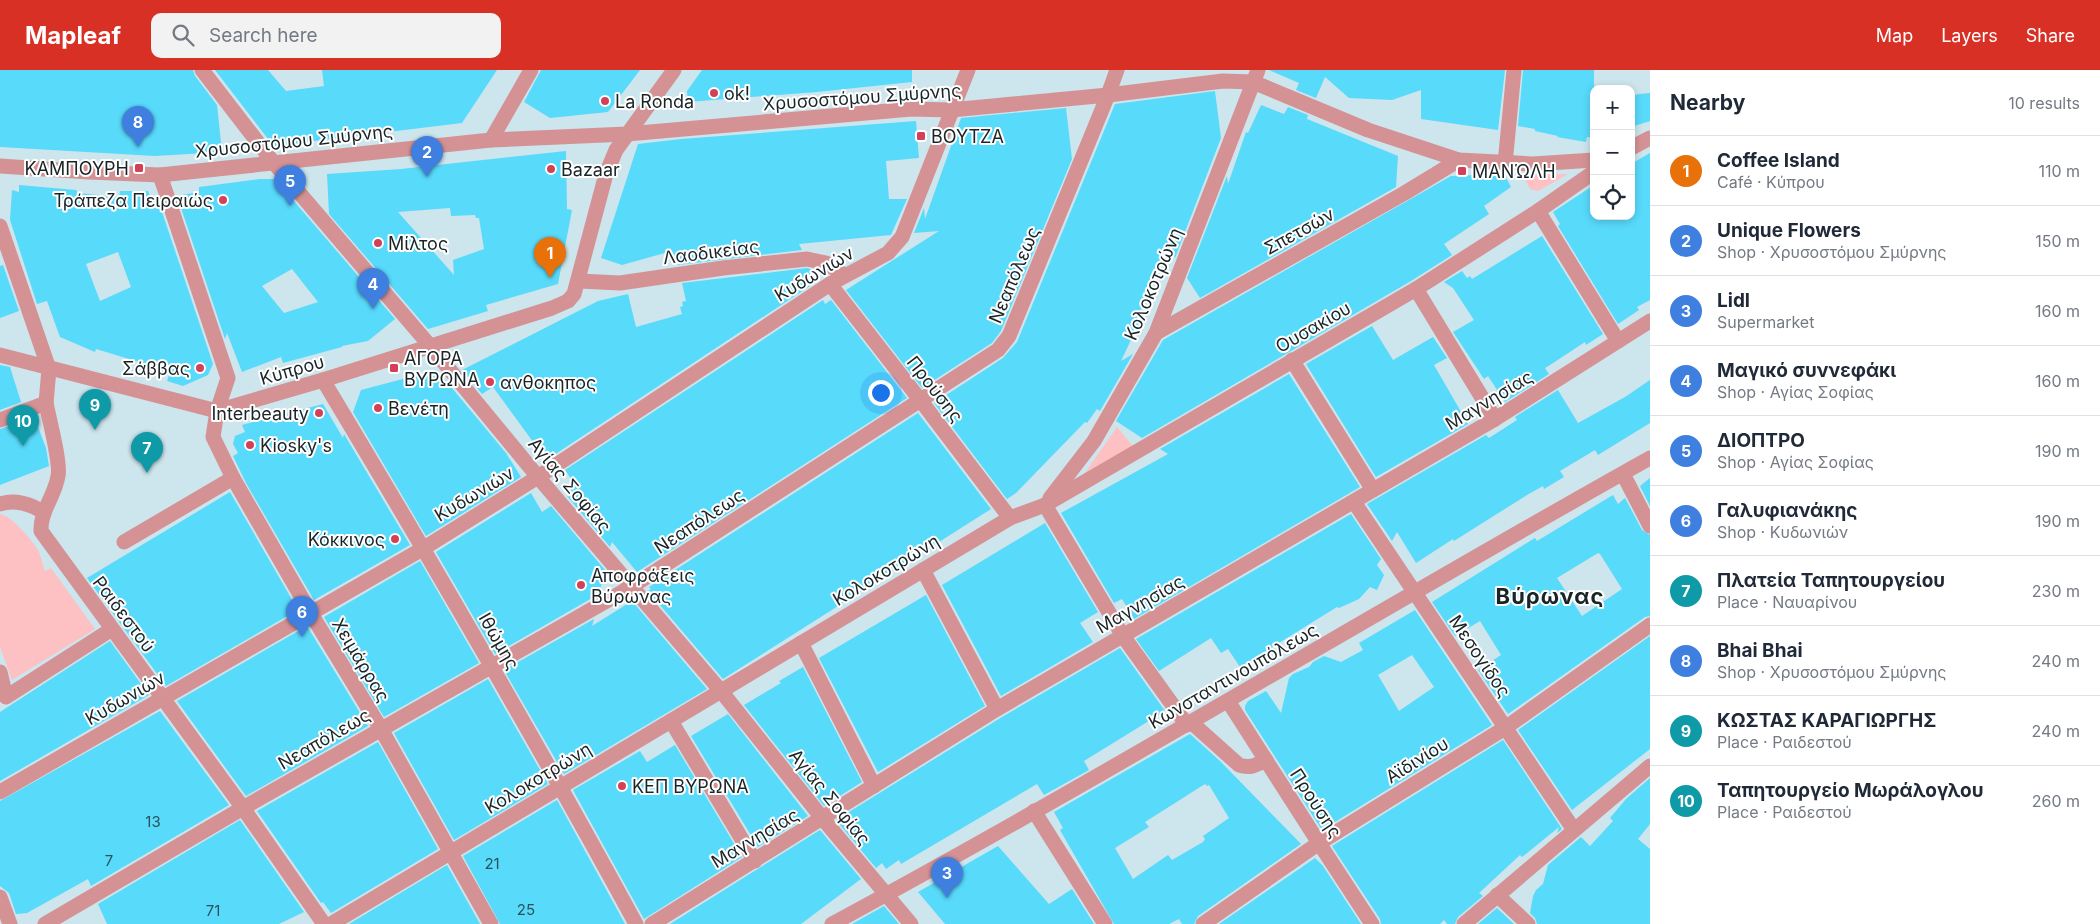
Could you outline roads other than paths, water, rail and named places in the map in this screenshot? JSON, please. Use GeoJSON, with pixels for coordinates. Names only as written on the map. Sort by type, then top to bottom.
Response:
{"type":"FeatureCollection","features":[{"type":"Feature","properties":{"kind":"street","name":"Αγίας Σοφίας"},"geometry":{"type":"LineString","coordinates":[[202,70],[273,162],[721,691],[910,924]]}},
{"type":"Feature","properties":{"kind":"street"},"geometry":{"type":"LineString","coordinates":[[491,140],[531,70]]}},
{"type":"Feature","properties":{"kind":"street","name":"Κύπρου"},"geometry":{"type":"LineString","coordinates":[[217,411],[431,347],[552,308],[568,301],[574,294],[579,281],[606,174],[616,150],[674,70]]}},
{"type":"Feature","properties":{"kind":"street","name":"Κυδωνιών"},"geometry":{"type":"LineString","coordinates":[[0,792],[162,697],[424,548],[538,477],[844,275],[888,253],[902,237],[968,70]]}},
{"type":"Feature","properties":{"kind":"street","name":"Νεαπόλεως"},"geometry":{"type":"LineString","coordinates":[[45,924],[242,808],[631,587],[998,350],[1009,336],[1117,70]]}},
{"type":"Feature","properties":{"kind":"street"},"geometry":{"type":"LineString","coordinates":[[1505,164],[1514,70]]}},
{"type":"Feature","properties":{"kind":"street","name":"Χρυσοστόμου Σμύρνης"},"geometry":{"type":"LineString","coordinates":[[0,166],[160,175],[491,140],[627,134],[912,110],[951,110],[1108,95],[1255,76],[1368,130],[1459,160],[1505,164],[1560,164],[1590,160]]}},
{"type":"Feature","properties":{"kind":"street","name":"Κολοκοτρώνη"},"geometry":{"type":"LineString","coordinates":[[331,924],[1010,518],[1044,505],[1094,442],[1156,333],[1255,76]]}},
{"type":"Feature","properties":{"kind":"street"},"geometry":{"type":"LineString","coordinates":[[1635,146],[1650,138]]}},
{"type":"Feature","properties":{"kind":"street","name":"Σπετσών"},"geometry":{"type":"LineString","coordinates":[[1156,333],[1404,194],[1459,160]]}},
{"type":"Feature","properties":{"kind":"street","name":"Χειμάρρας"},"geometry":{"type":"LineString","coordinates":[[160,175],[228,378],[217,411],[213,437],[233,478],[310,612],[381,729],[491,924]]}},
{"type":"Feature","properties":{"kind":"street","name":"Ουσακίου"},"geometry":{"type":"LineString","coordinates":[[1044,505],[1416,289],[1538,212],[1590,175]]}},
{"type":"Feature","properties":{"kind":"street"},"geometry":{"type":"LineString","coordinates":[[1538,212],[1618,341]]}},
{"type":"Feature","properties":{"kind":"street"},"geometry":{"type":"LineString","coordinates":[[0,226],[49,369]]}},
{"type":"Feature","properties":{"kind":"street","name":"Λαοδικείας"},"geometry":{"type":"LineString","coordinates":[[579,281],[620,283],[723,268],[807,259],[826,263],[844,275]]}},
{"type":"Feature","properties":{"kind":"street","name":"Προύσης"},"geometry":{"type":"LineString","coordinates":[[830,284],[1010,518]]}},
{"type":"Feature","properties":{"kind":"street"},"geometry":{"type":"LineString","coordinates":[[1416,289],[1495,420]]}},
{"type":"Feature","properties":{"kind":"street","name":"Μαγνησίας"},"geometry":{"type":"LineString","coordinates":[[652,924],[997,709],[1495,420],[1650,321]]}},
{"type":"Feature","properties":{"kind":"street"},"geometry":{"type":"LineString","coordinates":[[0,355],[217,411]]}},
{"type":"Feature","properties":{"kind":"street"},"geometry":{"type":"LineString","coordinates":[[1292,360],[1373,490]]}},
{"type":"Feature","properties":{"kind":"street","name":"Ραιδεστού"},"geometry":{"type":"LineString","coordinates":[[49,369],[46,403],[59,474],[55,491],[40,522],[41,532],[162,697],[324,924]]}},
{"type":"Feature","properties":{"kind":"street","name":"Ιθώμης"},"geometry":{"type":"LineString","coordinates":[[323,380],[424,548],[561,787],[636,924]]}},
{"type":"Feature","properties":{"kind":"street"},"geometry":{"type":"LineString","coordinates":[[0,420],[46,403]]}},
{"type":"Feature","properties":{"kind":"street","name":"Κωνσταντινουπόλεως"},"geometry":{"type":"LineString","coordinates":[[832,924],[1190,724],[1415,592],[1650,458]]}},
{"type":"Feature","properties":{"kind":"street"},"geometry":{"type":"LineString","coordinates":[[1623,474],[1650,526]]}},
{"type":"Feature","properties":{"kind":"street"},"geometry":{"type":"LineString","coordinates":[[124,542],[233,478]]}},
{"type":"Feature","properties":{"kind":"street"},"geometry":{"type":"LineString","coordinates":[[0,504],[7,501],[20,502],[36,507],[44,512]]}},
{"type":"Feature","properties":{"kind":"street","name":"Μεσογίδος"},"geometry":{"type":"LineString","coordinates":[[1354,502],[1574,830]]}},
{"type":"Feature","properties":{"kind":"street"},"geometry":{"type":"LineString","coordinates":[[1044,505],[1123,636],[1190,724],[1239,765],[1246,768],[1266,760]]}},
{"type":"Feature","properties":{"kind":"street"},"geometry":{"type":"LineString","coordinates":[[923,570],[997,709]]}},
{"type":"Feature","properties":{"kind":"street","name":"Αϊδινίου"},"geometry":{"type":"LineString","coordinates":[[1203,924],[1319,843],[1505,728],[1650,625]]}},
{"type":"Feature","properties":{"kind":"street"},"geometry":{"type":"LineString","coordinates":[[0,672],[6,697],[112,629]]}},
{"type":"Feature","properties":{"kind":"street"},"geometry":{"type":"LineString","coordinates":[[801,643],[874,786]]}},
{"type":"Feature","properties":{"kind":"street","name":"Προύσης"},"geometry":{"type":"LineString","coordinates":[[1228,701],[1372,924]]}},
{"type":"Feature","properties":{"kind":"street"},"geometry":{"type":"LineString","coordinates":[[671,721],[755,860]]}},
{"type":"Feature","properties":{"kind":"street"},"geometry":{"type":"LineString","coordinates":[[1464,924],[1650,766]]}},
{"type":"Feature","properties":{"kind":"street"},"geometry":{"type":"LineString","coordinates":[[1034,811],[1106,924]]}},
{"type":"Feature","properties":{"kind":"street"},"geometry":{"type":"LineString","coordinates":[[1497,895],[1528,924]]}},
{"type":"Feature","properties":{"kind":"street"},"geometry":{"type":"LineString","coordinates":[[0,897],[10,924]]}},
{"type":"Feature","properties":{"kind":"place","name":"ok!"},"geometry":{"type":"Point","coordinates":[714,93]}},
{"type":"Feature","properties":{"kind":"place","name":"La Ronda"},"geometry":{"type":"Point","coordinates":[605,101]}},
{"type":"Feature","properties":{"kind":"place","name":"ΒΟΥΤΖΑ"},"geometry":{"type":"Point","coordinates":[921,136]}},
{"type":"Feature","properties":{"kind":"place","name":"Bhai Bhai"},"geometry":{"type":"Point","coordinates":[138,147]}},
{"type":"Feature","properties":{"kind":"place","name":"ΚΑΜΠΟΥΡΗ"},"geometry":{"type":"Point","coordinates":[139,168]}},
{"type":"Feature","properties":{"kind":"place","name":"Bazaar"},"geometry":{"type":"Point","coordinates":[551,169]}},
{"type":"Feature","properties":{"kind":"place","name":"ΜΑΝΏΛΗ"},"geometry":{"type":"Point","coordinates":[1462,171]}},
{"type":"Feature","properties":{"kind":"place","name":"Unique Flowers"},"geometry":{"type":"Point","coordinates":[427,177]}},
{"type":"Feature","properties":{"kind":"place","name":"Τράπεζα Πειραιώς"},"geometry":{"type":"Point","coordinates":[223,200]}},
{"type":"Feature","properties":{"kind":"place","name":"ΔΙΟΠΤΡΟ"},"geometry":{"type":"Point","coordinates":[290,206]}},
{"type":"Feature","properties":{"kind":"place","name":"Μίλτος"},"geometry":{"type":"Point","coordinates":[378,243]}},
{"type":"Feature","properties":{"kind":"place","name":"Coffee Island"},"geometry":{"type":"Point","coordinates":[550,278]}},
{"type":"Feature","properties":{"kind":"place","name":"Μαγικό συννεφάκι"},"geometry":{"type":"Point","coordinates":[373,309]}},
{"type":"Feature","properties":{"kind":"place","name":"Σάββας"},"geometry":{"type":"Point","coordinates":[200,368]}},
{"type":"Feature","properties":{"kind":"place","name":"ΑΓΟΡΑ ΒΥΡΩΝΑ"},"geometry":{"type":"Point","coordinates":[394,368]}},
{"type":"Feature","properties":{"kind":"place","name":"ανθοκηπος"},"geometry":{"type":"Point","coordinates":[490,382]}},
{"type":"Feature","properties":{"kind":"place","name":"Βενέτη"},"geometry":{"type":"Point","coordinates":[378,408]}},
{"type":"Feature","properties":{"kind":"place","name":"Interbeauty"},"geometry":{"type":"Point","coordinates":[319,413]}},
{"type":"Feature","properties":{"kind":"place","name":"ΚΩΣΤΑΣ ΚΑΡΑΓΙΩΡΓΗΣ"},"geometry":{"type":"Point","coordinates":[95,430]}},
{"type":"Feature","properties":{"kind":"place","name":"Kiosky's"},"geometry":{"type":"Point","coordinates":[250,445]}},
{"type":"Feature","properties":{"kind":"place","name":"Ταπητουργείο Μωράλογλου"},"geometry":{"type":"Point","coordinates":[23,446]}},
{"type":"Feature","properties":{"kind":"place","name":"Πλατεία Ταπητουργείου"},"geometry":{"type":"Point","coordinates":[147,473]}},
{"type":"Feature","properties":{"kind":"place","name":"Κόκκινος"},"geometry":{"type":"Point","coordinates":[395,539]}},
{"type":"Feature","properties":{"kind":"place","name":"Αποφράξεις Βύρωνας"},"geometry":{"type":"Point","coordinates":[581,585]}},
{"type":"Feature","properties":{"kind":"place","name":"Γαλυφιανάκης"},"geometry":{"type":"Point","coordinates":[302,637]}},
{"type":"Feature","properties":{"kind":"place","name":"ΚΕΠ ΒΥΡΩΝΑ"},"geometry":{"type":"Point","coordinates":[622,786]}},
{"type":"Feature","properties":{"kind":"place","name":"Lidl"},"geometry":{"type":"Point","coordinates":[947,898]}},
{"type":"Feature","properties":{"kind":"district","name":"Βύρωνας"},"geometry":{"type":"Point","coordinates":[1550,596]}}]}
